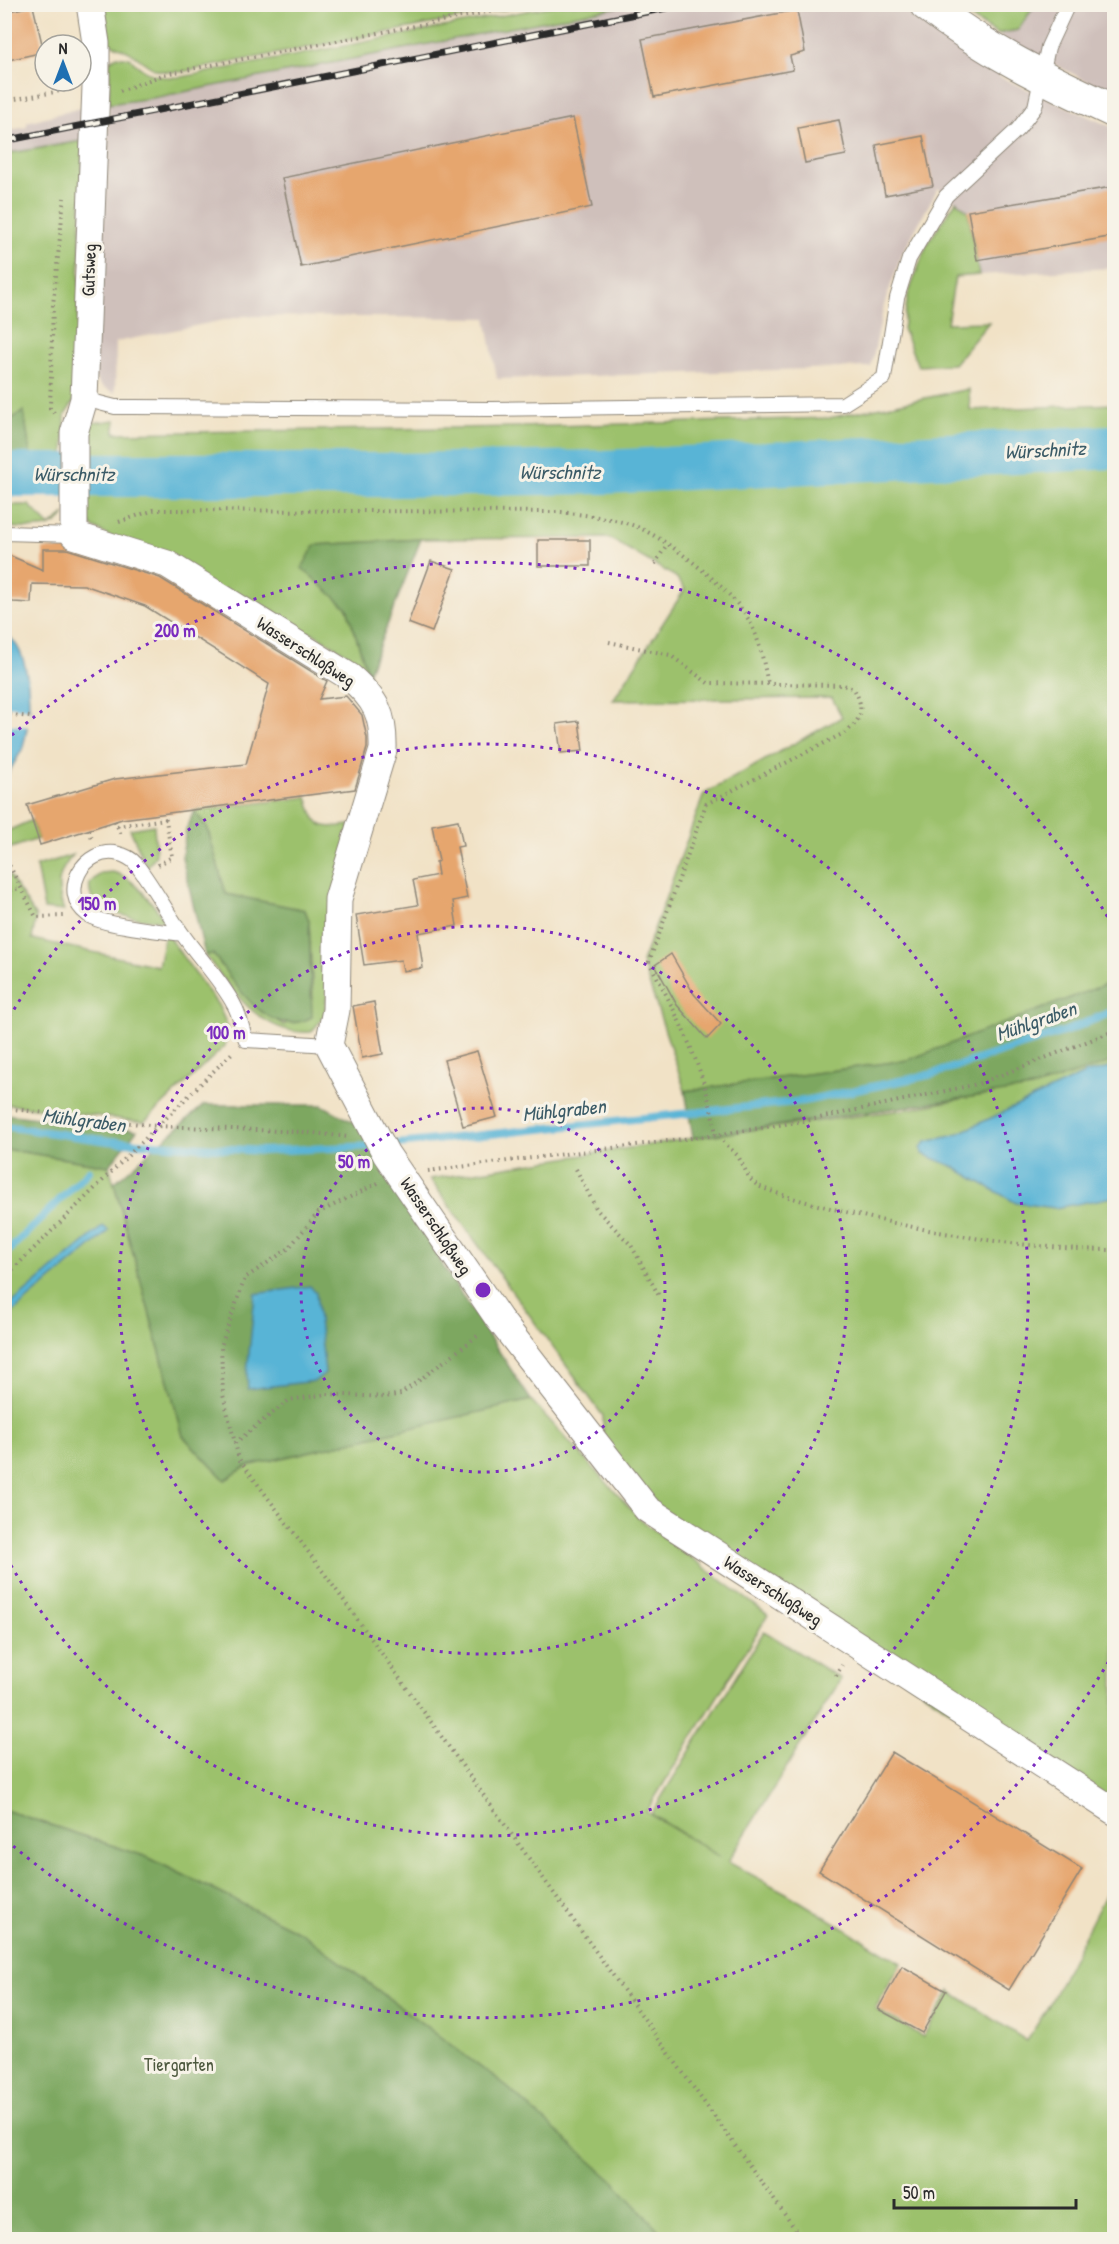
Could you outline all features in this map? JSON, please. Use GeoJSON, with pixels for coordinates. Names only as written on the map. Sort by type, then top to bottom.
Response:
{"type":"FeatureCollection","features":[{"type":"Feature","properties":{"kind":"main road"},"geometry":{"type":"LineString","coordinates":[[926,4],[948,21],[1041,77],[1114,111]]}},
{"type":"Feature","properties":{"kind":"street","name":"Gutsweg"},"geometry":{"type":"LineString","coordinates":[[79,529],[74,433],[84,399],[96,91],[96,43],[90,4]]}},
{"type":"Feature","properties":{"kind":"street","name":"Wasserschloßweg"},"geometry":{"type":"LineString","coordinates":[[79,529],[167,564],[350,677],[372,696],[384,726],[383,750],[338,899],[336,1010],[329,1045],[389,1155],[499,1319],[647,1509],[1114,1811]]}},
{"type":"Feature","properties":{"kind":"lane"},"geometry":{"type":"LineString","coordinates":[[84,399],[115,407],[491,409],[843,404],[884,378],[897,298],[909,259],[945,196],[1018,129],[1035,107],[1048,47],[1068,4]]}},
{"type":"Feature","properties":{"kind":"lane"},"geometry":{"type":"LineString","coordinates":[[4,533],[79,529]]}},
{"type":"Feature","properties":{"kind":"lane"},"geometry":{"type":"LineString","coordinates":[[182,934],[100,921],[87,914],[79,902],[74,887],[76,874],[85,861],[98,856],[118,854],[134,861],[182,934],[235,1005],[246,1040],[329,1045]]}},
{"type":"Feature","properties":{"kind":"path"},"geometry":{"type":"LineString","coordinates":[[4,101],[96,91],[165,74],[529,4]]}},
{"type":"Feature","properties":{"kind":"path"},"geometry":{"type":"LineString","coordinates":[[74,433],[50,408],[53,305],[65,195],[92,179]]}},
{"type":"Feature","properties":{"kind":"path"},"geometry":{"type":"LineString","coordinates":[[79,529],[115,524],[154,510],[561,512],[598,516],[632,524],[667,544],[734,600],[747,615],[762,651],[768,684]]}},
{"type":"Feature","properties":{"kind":"path"},"geometry":{"type":"LineString","coordinates":[[655,564],[667,544]]}},
{"type":"Feature","properties":{"kind":"path"},"geometry":{"type":"LineString","coordinates":[[4,606],[10,608]]}},
{"type":"Feature","properties":{"kind":"path"},"geometry":{"type":"LineString","coordinates":[[609,642],[670,655],[708,683],[843,685],[854,689],[860,699],[861,714],[857,724],[846,732],[706,804],[649,962],[673,1008],[710,1100],[716,1135]]}},
{"type":"Feature","properties":{"kind":"path"},"geometry":{"type":"LineString","coordinates":[[4,714],[30,717]]}},
{"type":"Feature","properties":{"kind":"path"},"geometry":{"type":"LineString","coordinates":[[117,826],[166,816],[172,857],[142,874]]}},
{"type":"Feature","properties":{"kind":"path"},"geometry":{"type":"LineString","coordinates":[[4,855],[36,917],[87,914]]}},
{"type":"Feature","properties":{"kind":"path"},"geometry":{"type":"LineString","coordinates":[[4,891],[22,888]]}},
{"type":"Feature","properties":{"kind":"path"},"geometry":{"type":"LineString","coordinates":[[4,1108],[157,1126],[304,1132],[447,1170],[574,1151],[716,1135],[810,1119],[978,1084],[1114,1031]]}},
{"type":"Feature","properties":{"kind":"path"},"geometry":{"type":"LineString","coordinates":[[4,1278],[246,1040]]}},
{"type":"Feature","properties":{"kind":"path"},"geometry":{"type":"LineString","coordinates":[[723,1141],[738,1156],[750,1179],[758,1186],[826,1207],[887,1223],[1007,1243],[1114,1250]]}},
{"type":"Feature","properties":{"kind":"path"},"geometry":{"type":"LineString","coordinates":[[389,1155],[318,1213],[288,1249],[245,1278],[221,1346],[223,1395],[239,1459],[248,1475],[324,1573],[803,2240]]}},
{"type":"Feature","properties":{"kind":"path"},"geometry":{"type":"LineString","coordinates":[[576,1169],[597,1210],[631,1245],[659,1296]]}},
{"type":"Feature","properties":{"kind":"path"},"geometry":{"type":"LineString","coordinates":[[235,1443],[289,1400],[327,1394],[385,1397],[401,1394],[499,1319]]}},
{"type":"Feature","properties":{"kind":"shaded area"},"geometry":{"type":"Polygon","coordinates":[[[900,4],[1002,78],[1114,128],[1114,268],[979,275],[968,211],[938,188],[901,256],[884,305],[871,367],[497,379],[486,318],[244,316],[116,342],[115,393],[101,386],[91,372],[109,104],[153,98],[628,5],[900,4]]]}},
{"type":"Feature","properties":{"kind":"shaded area"},"geometry":{"type":"Polygon","coordinates":[[[951,5],[1114,5],[1114,95],[989,31],[951,5]]]}},
{"type":"Feature","properties":{"kind":"shaded area"},"geometry":{"type":"Polygon","coordinates":[[[84,107],[83,141],[5,154],[5,131],[27,127],[27,122],[84,107]]]}},
{"type":"Feature","properties":{"kind":"green space"},"geometry":{"type":"Polygon","coordinates":[[[104,5],[529,5],[181,72],[165,72],[155,70],[131,53],[109,42],[104,5]]]}},
{"type":"Feature","properties":{"kind":"green space"},"geometry":{"type":"Polygon","coordinates":[[[557,5],[628,5],[153,98],[109,104],[110,61],[117,56],[130,58],[153,75],[182,77],[557,5]]]}},
{"type":"Feature","properties":{"kind":"green space"},"geometry":{"type":"Polygon","coordinates":[[[951,5],[1035,5],[1018,30],[997,34],[951,5]]]}},
{"type":"Feature","properties":{"kind":"green space"},"geometry":{"type":"Polygon","coordinates":[[[83,141],[76,398],[65,415],[64,463],[31,460],[24,412],[5,423],[5,154],[83,141]]]}},
{"type":"Feature","properties":{"kind":"green space"},"geometry":{"type":"Polygon","coordinates":[[[956,201],[968,211],[979,275],[955,277],[947,323],[989,322],[954,364],[918,366],[903,329],[908,295],[927,244],[956,201]]]}},
{"type":"Feature","properties":{"kind":"green space"},"geometry":{"type":"Polygon","coordinates":[[[969,389],[970,410],[1114,404],[1114,982],[1029,1017],[908,1060],[685,1091],[642,962],[704,794],[842,717],[832,698],[613,700],[685,589],[676,577],[609,538],[421,539],[315,545],[303,568],[347,608],[368,674],[351,663],[349,655],[311,632],[299,636],[94,528],[86,519],[83,432],[92,423],[115,420],[115,433],[519,427],[829,418],[969,389]]]}},
{"type":"Feature","properties":{"kind":"green space"},"geometry":{"type":"Polygon","coordinates":[[[24,411],[31,460],[5,458],[5,423],[24,411]]]}},
{"type":"Feature","properties":{"kind":"green space"},"geometry":{"type":"Polygon","coordinates":[[[5,505],[29,505],[50,526],[5,527],[5,505]]]}},
{"type":"Feature","properties":{"kind":"green space"},"geometry":{"type":"Polygon","coordinates":[[[65,514],[60,521],[50,526],[65,514]]]}},
{"type":"Feature","properties":{"kind":"green space"},"geometry":{"type":"Polygon","coordinates":[[[421,539],[368,674],[347,608],[302,568],[315,545],[421,539]]]}},
{"type":"Feature","properties":{"kind":"green space"},"geometry":{"type":"Polygon","coordinates":[[[307,797],[313,815],[320,824],[331,827],[350,825],[324,1017],[311,1032],[293,1031],[277,1026],[249,1008],[205,955],[213,954],[254,1002],[284,1025],[313,998],[309,921],[305,910],[226,894],[207,827],[194,811],[307,797]]]}},
{"type":"Feature","properties":{"kind":"green space"},"geometry":{"type":"Polygon","coordinates":[[[194,811],[207,827],[226,894],[305,910],[309,921],[312,1017],[296,1022],[281,1022],[268,1016],[243,994],[213,954],[205,955],[182,857],[186,830],[194,811]]]}},
{"type":"Feature","properties":{"kind":"green space"},"geometry":{"type":"Polygon","coordinates":[[[32,820],[38,839],[5,850],[5,832],[32,820]]]}},
{"type":"Feature","properties":{"kind":"green space"},"geometry":{"type":"Polygon","coordinates":[[[154,825],[156,855],[147,867],[130,829],[154,825]]]}},
{"type":"Feature","properties":{"kind":"green space"},"geometry":{"type":"Polygon","coordinates":[[[73,855],[63,869],[59,882],[64,911],[44,909],[36,866],[73,855]]]}},
{"type":"Feature","properties":{"kind":"green space"},"geometry":{"type":"Polygon","coordinates":[[[4,867],[36,917],[32,939],[158,966],[165,932],[218,1005],[228,1027],[225,1046],[144,1122],[5,1104],[4,867]]]}},
{"type":"Feature","properties":{"kind":"green space"},"geometry":{"type":"Polygon","coordinates":[[[113,872],[136,885],[166,921],[117,914],[96,903],[91,894],[90,883],[101,873],[113,872]]]}},
{"type":"Feature","properties":{"kind":"green space"},"geometry":{"type":"Polygon","coordinates":[[[1114,981],[1114,1061],[1032,1088],[693,1138],[685,1091],[908,1060],[1114,981]]]}},
{"type":"Feature","properties":{"kind":"green space"},"geometry":{"type":"Polygon","coordinates":[[[1114,1056],[1114,1820],[649,1508],[603,1445],[603,1416],[430,1179],[693,1138],[909,1109],[986,1094],[1114,1056]]]}},
{"type":"Feature","properties":{"kind":"green space"},"geometry":{"type":"Polygon","coordinates":[[[204,1105],[322,1105],[357,1124],[409,1205],[446,1271],[531,1400],[247,1466],[225,1480],[183,1436],[114,1183],[204,1105]]]}},
{"type":"Feature","properties":{"kind":"green space"},"geometry":{"type":"Polygon","coordinates":[[[4,1114],[137,1130],[109,1166],[5,1149],[4,1114]]]}},
{"type":"Feature","properties":{"kind":"green space"},"geometry":{"type":"Polygon","coordinates":[[[4,1149],[109,1166],[183,1436],[225,1480],[247,1466],[531,1400],[641,1520],[768,1615],[646,1812],[720,1857],[651,1814],[764,1631],[841,1679],[728,1862],[786,1893],[901,1963],[875,2009],[923,2037],[950,1991],[1027,2041],[1049,2005],[1114,1878],[1114,2239],[663,2239],[508,2088],[303,1934],[147,1857],[5,1810],[4,1149]]]}},
{"type":"Feature","properties":{"kind":"green space","name":"Tiergarten"},"geometry":{"type":"Polygon","coordinates":[[[5,1810],[147,1857],[303,1934],[508,2088],[615,2183],[667,2239],[5,2239],[5,1810]]]}},
{"type":"Feature","properties":{"kind":"water"},"geometry":{"type":"Polygon","coordinates":[[[5,633],[18,648],[22,657],[27,678],[29,709],[31,709],[23,748],[5,779],[5,633]]]}},
{"type":"Feature","properties":{"kind":"water"},"geometry":{"type":"Polygon","coordinates":[[[1114,1067],[1114,1197],[1055,1208],[1016,1203],[952,1166],[923,1154],[921,1147],[926,1142],[955,1135],[1086,1073],[1114,1067]]]}},
{"type":"Feature","properties":{"kind":"water"},"geometry":{"type":"Polygon","coordinates":[[[103,1226],[109,1231],[5,1319],[5,1309],[103,1226]]]}},
{"type":"Feature","properties":{"kind":"water"},"geometry":{"type":"Polygon","coordinates":[[[310,1286],[316,1293],[325,1373],[315,1381],[248,1389],[247,1373],[255,1294],[310,1286]]]}},
{"type":"Feature","properties":{"kind":"pier"},"geometry":{"type":"Polygon","coordinates":[[[5,706],[31,709],[29,727],[5,724],[5,706]]]}},
{"type":"Feature","properties":{"kind":"building"},"geometry":{"type":"Polygon","coordinates":[[[33,6],[39,33],[33,33],[33,54],[4,61],[4,12],[33,6]]]}},
{"type":"Feature","properties":{"kind":"building"},"geometry":{"type":"Polygon","coordinates":[[[797,10],[805,52],[790,56],[793,70],[654,97],[642,39],[797,10]]]}},
{"type":"Feature","properties":{"kind":"building"},"geometry":{"type":"Polygon","coordinates":[[[573,118],[592,207],[301,267],[282,178],[573,118]]]}},
{"type":"Feature","properties":{"kind":"building"},"geometry":{"type":"Polygon","coordinates":[[[839,120],[846,155],[805,163],[798,128],[839,120]]]}},
{"type":"Feature","properties":{"kind":"building"},"geometry":{"type":"Polygon","coordinates":[[[923,136],[933,186],[885,195],[876,145],[923,136]]]}},
{"type":"Feature","properties":{"kind":"building"},"geometry":{"type":"Polygon","coordinates":[[[1112,187],[1114,236],[977,260],[968,211],[1112,187]]]}},
{"type":"Feature","properties":{"kind":"building"},"geometry":{"type":"Polygon","coordinates":[[[538,540],[590,540],[590,566],[538,566],[538,540]]]}},
{"type":"Feature","properties":{"kind":"building"},"geometry":{"type":"Polygon","coordinates":[[[43,549],[67,549],[160,578],[327,681],[319,699],[346,696],[362,715],[367,748],[355,789],[122,819],[40,845],[27,805],[115,779],[246,764],[269,684],[145,606],[84,585],[32,584],[31,603],[13,602],[4,598],[4,553],[43,570],[43,549]]]}},
{"type":"Feature","properties":{"kind":"building"},"geometry":{"type":"Polygon","coordinates":[[[431,561],[455,569],[432,632],[408,623],[431,561]]]}},
{"type":"Feature","properties":{"kind":"building"},"geometry":{"type":"Polygon","coordinates":[[[579,721],[583,751],[561,753],[557,724],[579,721]]]}},
{"type":"Feature","properties":{"kind":"building"},"geometry":{"type":"Polygon","coordinates":[[[458,820],[463,846],[457,847],[467,898],[453,901],[457,926],[418,933],[423,968],[403,971],[401,960],[364,965],[356,915],[418,905],[413,880],[438,875],[436,862],[439,861],[432,825],[458,820]]]}},
{"type":"Feature","properties":{"kind":"building"},"geometry":{"type":"Polygon","coordinates":[[[671,954],[694,994],[721,1024],[707,1039],[677,1005],[655,965],[671,954]]]}},
{"type":"Feature","properties":{"kind":"building"},"geometry":{"type":"Polygon","coordinates":[[[374,1002],[383,1054],[362,1058],[353,1006],[374,1002]]]}},
{"type":"Feature","properties":{"kind":"building"},"geometry":{"type":"Polygon","coordinates":[[[477,1051],[497,1117],[463,1126],[444,1060],[477,1051]]]}},
{"type":"Feature","properties":{"kind":"building"},"geometry":{"type":"Polygon","coordinates":[[[892,1752],[1082,1869],[1009,1990],[819,1871],[892,1752]]]}},
{"type":"Feature","properties":{"kind":"building"},"geometry":{"type":"Polygon","coordinates":[[[902,1966],[946,1991],[922,2033],[878,2009],[902,1966]]]}},
{"type":"Feature","properties":{"kind":"waterway","name":"Würschnitz"},"geometry":{"type":"LineString","coordinates":[[4,475],[397,475],[605,472],[1114,447]]}},
{"type":"Feature","properties":{"kind":"waterway","name":"Mühlgraben"},"geometry":{"type":"LineString","coordinates":[[388,1145],[804,1101],[933,1074],[1066,1031],[1114,1011]]}},
{"type":"Feature","properties":{"kind":"waterway","name":"Mühlgraben"},"geometry":{"type":"LineString","coordinates":[[4,1126],[109,1141],[262,1151],[376,1146]]}},
{"type":"Feature","properties":{"kind":"waterway"},"geometry":{"type":"LineString","coordinates":[[4,1255],[89,1171]]}},
{"type":"Feature","properties":{"kind":"railway"},"geometry":{"type":"LineString","coordinates":[[4,141],[686,4]]}}]}
